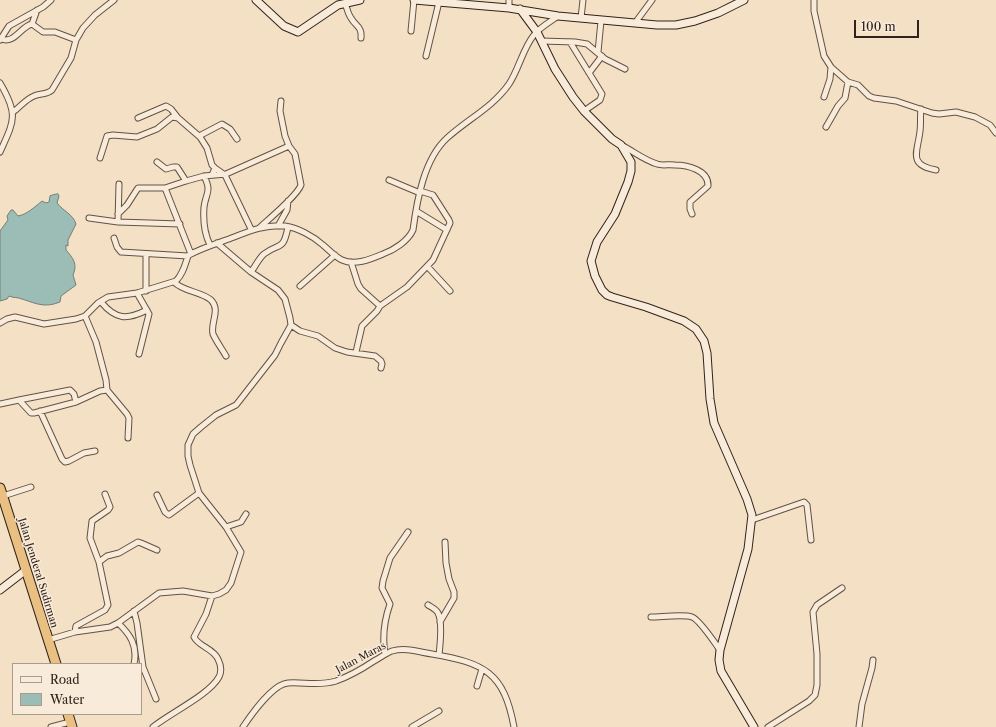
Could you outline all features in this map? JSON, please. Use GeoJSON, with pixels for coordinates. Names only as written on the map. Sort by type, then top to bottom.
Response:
{"type":"FeatureCollection","features":[{"type":"Feature","properties":{"kind":"highway","name":"Jalan Jenderal Sudirman"},"geometry":{"type":"LineString","coordinates":[[2,499],[43,629],[52,663]]}},
{"type":"Feature","properties":{"kind":"highway","name":"Jalan Jenderal Sudirman"},"geometry":{"type":"LineString","coordinates":[[43,629],[56,663]]}},
{"type":"Feature","properties":{"kind":"street"},"geometry":{"type":"LineString","coordinates":[[37,10],[32,24],[24,28],[11,40],[1,40],[9,26],[51,0]]}},
{"type":"Feature","properties":{"kind":"street"},"geometry":{"type":"LineString","coordinates":[[13,112],[34,95],[48,93],[52,90],[71,58],[76,40],[85,24],[114,0]]}},
{"type":"Feature","properties":{"kind":"street"},"geometry":{"type":"LineString","coordinates":[[256,0],[284,26],[298,32],[338,5],[360,0]]}},
{"type":"Feature","properties":{"kind":"street"},"geometry":{"type":"LineString","coordinates":[[411,31],[414,0],[509,4],[520,9],[558,16],[657,25],[687,23],[707,17],[743,0]]}},
{"type":"Feature","properties":{"kind":"street"},"geometry":{"type":"LineString","coordinates":[[581,18],[583,0]]}},
{"type":"Feature","properties":{"kind":"street"},"geometry":{"type":"LineString","coordinates":[[635,24],[652,0]]}},
{"type":"Feature","properties":{"kind":"street"},"geometry":{"type":"LineString","coordinates":[[814,0],[814,11],[826,61],[848,82],[858,86],[869,96],[874,98],[896,101],[939,114],[956,112],[975,117],[990,125],[996,134]]}},
{"type":"Feature","properties":{"kind":"street"},"geometry":{"type":"LineString","coordinates":[[426,56],[439,2]]}},
{"type":"Feature","properties":{"kind":"street"},"geometry":{"type":"LineString","coordinates":[[345,3],[352,19],[360,28],[360,38]]}},
{"type":"Feature","properties":{"kind":"street"},"geometry":{"type":"LineString","coordinates":[[520,9],[537,32],[555,69],[572,97],[612,139],[658,165],[684,166],[697,169],[704,174],[708,180],[708,186],[690,202],[692,214]]}},
{"type":"Feature","properties":{"kind":"street"},"geometry":{"type":"LineString","coordinates":[[114,238],[120,252],[190,255],[210,245],[252,230],[278,226],[288,227],[308,235],[321,243],[342,260],[351,262],[371,259],[387,253],[407,238],[413,230],[420,192],[436,152],[447,138],[475,117],[499,96],[509,83],[531,40],[537,32],[558,16]]}},
{"type":"Feature","properties":{"kind":"street"},"geometry":{"type":"LineString","coordinates":[[598,52],[601,21]]}},
{"type":"Feature","properties":{"kind":"street"},"geometry":{"type":"LineString","coordinates":[[32,24],[43,32],[55,32],[76,40]]}},
{"type":"Feature","properties":{"kind":"street"},"geometry":{"type":"LineString","coordinates":[[541,41],[587,44],[602,56],[625,70]]}},
{"type":"Feature","properties":{"kind":"street"},"geometry":{"type":"LineString","coordinates":[[570,42],[602,96],[600,100],[584,111]]}},
{"type":"Feature","properties":{"kind":"street"},"geometry":{"type":"LineString","coordinates":[[589,74],[602,56]]}},
{"type":"Feature","properties":{"kind":"street"},"geometry":{"type":"LineString","coordinates":[[824,97],[830,79],[831,66]]}},
{"type":"Feature","properties":{"kind":"street"},"geometry":{"type":"LineString","coordinates":[[826,127],[838,106],[845,98],[848,82]]}},
{"type":"Feature","properties":{"kind":"street"},"geometry":{"type":"LineString","coordinates":[[0,84],[7,96],[13,112],[9,132],[0,152]]}},
{"type":"Feature","properties":{"kind":"street"},"geometry":{"type":"LineString","coordinates":[[260,228],[300,188],[302,182],[295,154],[289,146],[285,136],[280,111],[282,100]]}},
{"type":"Feature","properties":{"kind":"street"},"geometry":{"type":"LineString","coordinates":[[138,118],[166,106],[200,137],[212,165],[225,175],[252,230]]}},
{"type":"Feature","properties":{"kind":"street"},"geometry":{"type":"LineString","coordinates":[[921,109],[920,132],[916,150],[917,157],[923,168],[936,170]]}},
{"type":"Feature","properties":{"kind":"street"},"geometry":{"type":"LineString","coordinates":[[100,158],[108,136],[137,137],[157,129],[172,117],[178,118]]}},
{"type":"Feature","properties":{"kind":"street"},"geometry":{"type":"LineString","coordinates":[[200,137],[202,134],[222,124],[230,129],[237,139]]}},
{"type":"Feature","properties":{"kind":"street"},"geometry":{"type":"LineString","coordinates":[[621,145],[628,154],[631,162],[631,171],[615,214],[597,242],[590,261],[602,290],[607,295],[684,321],[701,334],[707,353],[714,423],[747,499],[752,520],[747,552],[720,650],[719,660],[721,671],[754,727]]}},
{"type":"Feature","properties":{"kind":"street"},"geometry":{"type":"LineString","coordinates":[[118,214],[127,205],[138,188],[165,188],[204,176],[225,175],[289,146]]}},
{"type":"Feature","properties":{"kind":"street"},"geometry":{"type":"LineString","coordinates":[[156,162],[166,169],[177,167],[186,181]]}},
{"type":"Feature","properties":{"kind":"street"},"geometry":{"type":"LineString","coordinates":[[212,175],[215,168]]}},
{"type":"Feature","properties":{"kind":"street"},"geometry":{"type":"LineString","coordinates":[[204,176],[209,188],[204,208],[204,232],[210,245]]}},
{"type":"Feature","properties":{"kind":"street"},"geometry":{"type":"LineString","coordinates":[[356,352],[362,326],[380,306],[408,287],[435,257],[450,223],[434,197],[389,180]]}},
{"type":"Feature","properties":{"kind":"street"},"geometry":{"type":"LineString","coordinates":[[118,222],[119,184]]}},
{"type":"Feature","properties":{"kind":"street"},"geometry":{"type":"LineString","coordinates":[[0,323],[15,317],[44,324],[76,319],[85,316],[108,297],[146,291],[174,282],[180,278],[190,255],[180,224],[165,188]]}},
{"type":"Feature","properties":{"kind":"street"},"geometry":{"type":"LineString","coordinates":[[278,226],[287,210],[288,201]]}},
{"type":"Feature","properties":{"kind":"street"},"geometry":{"type":"LineString","coordinates":[[416,211],[447,230]]}},
{"type":"Feature","properties":{"kind":"street"},"geometry":{"type":"LineString","coordinates":[[89,218],[118,222],[180,224]]}},
{"type":"Feature","properties":{"kind":"street"},"geometry":{"type":"LineString","coordinates":[[251,272],[264,254],[284,242],[288,227]]}},
{"type":"Feature","properties":{"kind":"street"},"geometry":{"type":"LineString","coordinates":[[48,640],[75,632],[103,629],[118,623],[156,595],[164,592],[183,591],[212,596],[226,590],[231,583],[241,554],[240,549],[226,527],[199,493],[193,479],[188,456],[188,445],[193,434],[216,415],[236,405],[275,355],[290,325],[289,312],[282,294],[251,272],[217,243]]}},
{"type":"Feature","properties":{"kind":"street"},"geometry":{"type":"LineString","coordinates":[[146,254],[146,291]]}},
{"type":"Feature","properties":{"kind":"street"},"geometry":{"type":"LineString","coordinates":[[300,286],[335,255]]}},
{"type":"Feature","properties":{"kind":"street"},"geometry":{"type":"LineString","coordinates":[[351,262],[361,289],[380,306]]}},
{"type":"Feature","properties":{"kind":"street"},"geometry":{"type":"LineString","coordinates":[[427,266],[450,291]]}},
{"type":"Feature","properties":{"kind":"street"},"geometry":{"type":"LineString","coordinates":[[174,282],[181,287],[206,298],[214,304],[216,310],[213,332],[226,356]]}},
{"type":"Feature","properties":{"kind":"street"},"geometry":{"type":"LineString","coordinates":[[137,293],[149,314],[139,354]]}},
{"type":"Feature","properties":{"kind":"street"},"geometry":{"type":"LineString","coordinates":[[101,302],[113,314],[126,317],[134,317],[148,310]]}},
{"type":"Feature","properties":{"kind":"street"},"geometry":{"type":"LineString","coordinates":[[85,316],[96,342],[106,380],[107,390],[129,418],[128,438]]}},
{"type":"Feature","properties":{"kind":"street"},"geometry":{"type":"LineString","coordinates":[[290,325],[300,331],[318,336],[335,348],[347,352],[356,352],[375,356],[381,361],[381,368]]}},
{"type":"Feature","properties":{"kind":"street"},"geometry":{"type":"LineString","coordinates":[[0,404],[70,390],[74,394],[76,402]]}},
{"type":"Feature","properties":{"kind":"street"},"geometry":{"type":"LineString","coordinates":[[19,400],[31,413],[76,402],[100,391],[107,390]]}},
{"type":"Feature","properties":{"kind":"street"},"geometry":{"type":"LineString","coordinates":[[40,411],[62,459],[65,462],[87,452],[95,451]]}},
{"type":"Feature","properties":{"kind":"street"},"geometry":{"type":"LineString","coordinates":[[2,499],[31,488]]}},
{"type":"Feature","properties":{"kind":"street"},"geometry":{"type":"LineString","coordinates":[[157,495],[165,512],[169,515],[199,493]]}},
{"type":"Feature","properties":{"kind":"street"},"geometry":{"type":"LineString","coordinates":[[75,632],[76,626],[105,610],[108,606],[99,562],[92,544],[90,533],[92,521],[110,507],[105,494]]}},
{"type":"Feature","properties":{"kind":"street"},"geometry":{"type":"LineString","coordinates":[[752,520],[804,502],[807,505],[811,540]]}},
{"type":"Feature","properties":{"kind":"street"},"geometry":{"type":"LineString","coordinates":[[226,527],[241,522],[246,514]]}},
{"type":"Feature","properties":{"kind":"street"},"geometry":{"type":"LineString","coordinates":[[385,654],[383,629],[390,604],[382,588],[382,581],[390,558],[408,532]]}},
{"type":"Feature","properties":{"kind":"street"},"geometry":{"type":"LineString","coordinates":[[99,562],[107,556],[118,553],[138,542],[157,550]]}},
{"type":"Feature","properties":{"kind":"street"},"geometry":{"type":"LineString","coordinates":[[440,622],[454,598],[454,592],[449,579],[446,563],[445,542]]}},
{"type":"Feature","properties":{"kind":"street"},"geometry":{"type":"LineString","coordinates":[[0,588],[25,570]]}},
{"type":"Feature","properties":{"kind":"street"},"geometry":{"type":"LineString","coordinates":[[768,727],[809,701],[815,695],[817,685],[817,661],[813,612],[817,605],[842,588]]}},
{"type":"Feature","properties":{"kind":"street"},"geometry":{"type":"LineString","coordinates":[[153,727],[199,696],[213,684],[218,677],[221,667],[216,655],[197,642],[194,637],[206,614],[212,596]]}},
{"type":"Feature","properties":{"kind":"street"},"geometry":{"type":"LineString","coordinates":[[428,605],[438,613],[440,622],[440,656]]}},
{"type":"Feature","properties":{"kind":"street"},"geometry":{"type":"LineString","coordinates":[[134,611],[143,667],[156,699]]}},
{"type":"Feature","properties":{"kind":"street"},"geometry":{"type":"LineString","coordinates":[[651,617],[692,617],[701,625],[710,639],[720,650]]}},
{"type":"Feature","properties":{"kind":"street"},"geometry":{"type":"LineString","coordinates":[[118,623],[128,633],[132,640],[135,656],[134,663]]}},
{"type":"Feature","properties":{"kind":"street","name":"Jalan Maras"},"geometry":{"type":"LineString","coordinates":[[243,727],[256,708],[282,685],[288,683],[331,683],[349,676],[385,654],[404,649],[467,662],[494,677],[502,689],[507,701],[514,727]]}},
{"type":"Feature","properties":{"kind":"street"},"geometry":{"type":"LineString","coordinates":[[859,727],[862,704],[873,660]]}},
{"type":"Feature","properties":{"kind":"street"},"geometry":{"type":"LineString","coordinates":[[477,686],[482,669]]}},
{"type":"Feature","properties":{"kind":"street"},"geometry":{"type":"LineString","coordinates":[[412,727],[439,712]]}},
{"type":"Feature","properties":{"kind":"street"},"geometry":{"type":"LineString","coordinates":[[51,727],[71,721]]}},
{"type":"Feature","properties":{"kind":"water"},"geometry":{"type":"Polygon","coordinates":[[[58,194],[59,196],[57,203],[73,218],[76,224],[68,240],[68,246],[66,245],[66,250],[75,264],[73,275],[76,285],[61,296],[60,302],[55,304],[41,305],[9,296],[7,299],[0,301],[0,231],[8,220],[7,216],[11,210],[13,210],[18,216],[24,214],[42,201],[46,203],[49,202],[50,196],[58,194]]]}}]}
